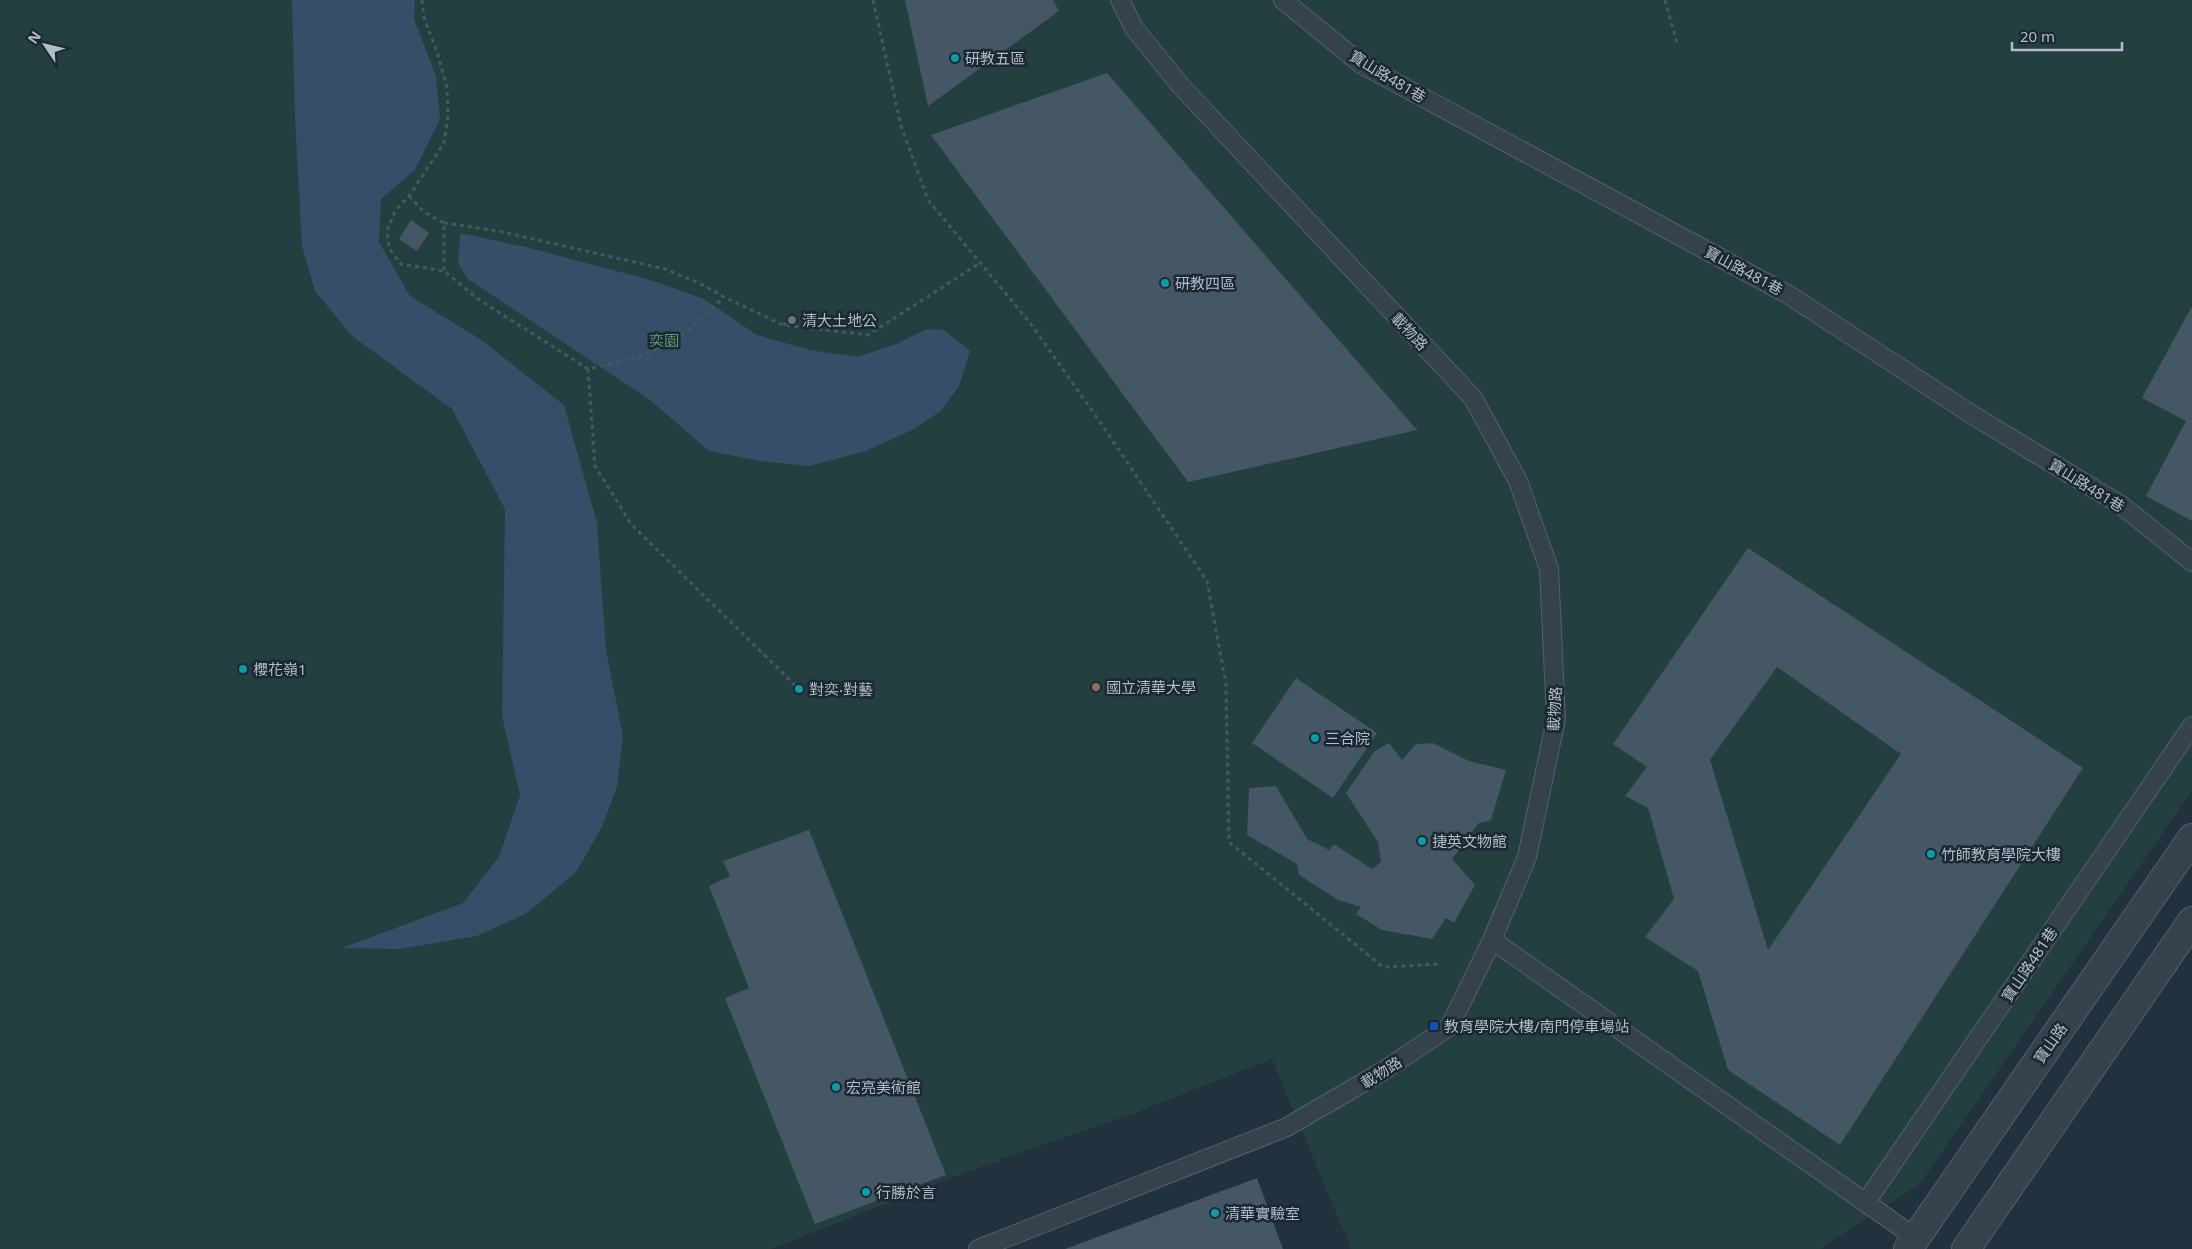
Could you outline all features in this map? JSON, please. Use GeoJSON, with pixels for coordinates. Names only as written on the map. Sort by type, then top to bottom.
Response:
{"type":"FeatureCollection","features":[{"type":"Feature","properties":{"kind":"street","name":"寶山路"},"geometry":{"type":"LineString","coordinates":[[1912,1243],[2192,838]]}},
{"type":"Feature","properties":{"kind":"street"},"geometry":{"type":"LineString","coordinates":[[1966,1249],[2192,921]]}},
{"type":"Feature","properties":{"kind":"lane","name":"載物路"},"geometry":{"type":"LineString","coordinates":[[978,1249],[1287,1127],[1383,1072],[1450,1026],[1515,891],[1527,857],[1556,719],[1549,570],[1518,482],[1473,398],[1180,85],[1134,28],[1120,0]]}},
{"type":"Feature","properties":{"kind":"lane","name":"寶山路481巷"},"geometry":{"type":"LineString","coordinates":[[1283,0],[1361,64],[1789,295],[1972,414],[2121,505],[2192,562]]}},
{"type":"Feature","properties":{"kind":"lane","name":"寶山路481巷"},"geometry":{"type":"LineString","coordinates":[[1866,1202],[2192,726]]}},
{"type":"Feature","properties":{"kind":"lane"},"geometry":{"type":"LineString","coordinates":[[1492,940],[1866,1202],[1912,1243]]}},
{"type":"Feature","properties":{"kind":"path"},"geometry":{"type":"LineString","coordinates":[[422,0],[424,18],[437,52],[447,88],[448,116],[444,143],[409,196],[394,211],[387,231],[389,248],[401,264],[444,272],[478,299],[588,369],[646,355],[690,329],[724,297]]}},
{"type":"Feature","properties":{"kind":"path"},"geometry":{"type":"LineString","coordinates":[[873,0],[901,126],[928,200],[1031,324],[1207,580],[1226,684],[1229,842],[1382,967],[1441,964]]}},
{"type":"Feature","properties":{"kind":"path"},"geometry":{"type":"LineString","coordinates":[[1665,0],[1678,46]]}},
{"type":"Feature","properties":{"kind":"path"},"geometry":{"type":"LineString","coordinates":[[409,196],[424,212],[444,223],[498,231],[665,269],[703,285],[783,325],[868,335],[980,263]]}},
{"type":"Feature","properties":{"kind":"path"},"geometry":{"type":"LineString","coordinates":[[444,223],[444,272]]}},
{"type":"Feature","properties":{"kind":"path"},"geometry":{"type":"LineString","coordinates":[[783,325],[792,320]]}},
{"type":"Feature","properties":{"kind":"path"},"geometry":{"type":"LineString","coordinates":[[588,369],[595,466],[631,524],[799,689]]}},
{"type":"Feature","properties":{"kind":"green space","name":"國立清華大學"},"geometry":{"type":"Polygon","coordinates":[[[0,0],[2192,0],[2192,791],[1920,1184],[1820,1249],[1351,1249],[1272,1059],[1140,1111],[969,1171],[771,1249],[0,1249],[0,0]]]}},
{"type":"Feature","properties":{"kind":"water"},"geometry":{"type":"Polygon","coordinates":[[[292,0],[415,0],[414,19],[436,76],[440,119],[415,170],[381,199],[379,242],[410,296],[480,339],[564,405],[597,523],[606,650],[623,736],[617,787],[602,827],[576,872],[527,913],[477,936],[400,949],[342,948],[463,903],[499,857],[520,795],[502,716],[505,509],[452,409],[352,336],[315,291],[302,246],[295,118],[292,0]]]}},
{"type":"Feature","properties":{"kind":"water"},"geometry":{"type":"Polygon","coordinates":[[[460,233],[526,247],[654,281],[704,299],[757,335],[810,350],[857,357],[896,344],[927,329],[944,330],[970,351],[959,386],[941,411],[912,430],[866,451],[809,466],[759,461],[709,451],[650,400],[468,279],[458,263],[460,233]]]}},
{"type":"Feature","properties":{"kind":"building","name":"研教五區"},"geometry":{"type":"Polygon","coordinates":[[[905,0],[1053,0],[1059,11],[928,106],[905,0]]]}},
{"type":"Feature","properties":{"kind":"building","name":"研教四區"},"geometry":{"type":"Polygon","coordinates":[[[1107,73],[1417,430],[1188,482],[931,135],[1107,73]]]}},
{"type":"Feature","properties":{"kind":"building"},"geometry":{"type":"Polygon","coordinates":[[[411,220],[429,233],[417,251],[399,239],[411,220]]]}},
{"type":"Feature","properties":{"kind":"building"},"geometry":{"type":"Polygon","coordinates":[[[2192,306],[2192,521],[2146,496],[2186,421],[2142,398],[2192,306]]]}},
{"type":"Feature","properties":{"kind":"building","name":"竹師教育學院大樓"},"geometry":{"type":"Polygon","coordinates":[[[1748,548],[2083,768],[1840,1145],[1728,1070],[1698,971],[1645,937],[1674,899],[1648,808],[1625,796],[1647,767],[1613,744],[1748,548]],[[1777,667],[1710,760],[1768,950],[1901,754],[1777,667]]]}},
{"type":"Feature","properties":{"kind":"building","name":"三合院"},"geometry":{"type":"Polygon","coordinates":[[[1296,678],[1377,733],[1333,798],[1252,743],[1296,678]]]}},
{"type":"Feature","properties":{"kind":"building","name":"捷英文物館"},"geometry":{"type":"Polygon","coordinates":[[[1389,743],[1402,760],[1416,744],[1433,743],[1469,761],[1506,770],[1491,820],[1479,823],[1452,859],[1475,885],[1454,923],[1446,918],[1432,939],[1382,930],[1356,914],[1361,907],[1338,900],[1299,875],[1297,864],[1247,835],[1249,788],[1276,786],[1307,839],[1329,850],[1334,844],[1372,869],[1381,862],[1378,842],[1346,793],[1374,752],[1389,743]]]}},
{"type":"Feature","properties":{"kind":"building","name":"宏亮美術館"},"geometry":{"type":"Polygon","coordinates":[[[809,830],[946,1175],[815,1224],[725,998],[749,988],[709,886],[730,876],[723,861],[809,830]]]}},
{"type":"Feature","properties":{"kind":"building","name":"清華實驗室"},"geometry":{"type":"Polygon","coordinates":[[[1257,1178],[1283,1249],[1065,1249],[1257,1178]]]}},
{"type":"Feature","properties":{"kind":"place","name":"研教五區"},"geometry":{"type":"Point","coordinates":[955,58]}},
{"type":"Feature","properties":{"kind":"place","name":"研教四區"},"geometry":{"type":"Point","coordinates":[1165,283]}},
{"type":"Feature","properties":{"kind":"place","name":"清大土地公"},"geometry":{"type":"Point","coordinates":[792,320]}},
{"type":"Feature","properties":{"kind":"place","name":"櫻花嶺1"},"geometry":{"type":"Point","coordinates":[243,669]}},
{"type":"Feature","properties":{"kind":"place","name":"國立清華大學"},"geometry":{"type":"Point","coordinates":[1096,687]}},
{"type":"Feature","properties":{"kind":"place","name":"對奕‧對藝"},"geometry":{"type":"Point","coordinates":[799,689]}},
{"type":"Feature","properties":{"kind":"place","name":"三合院"},"geometry":{"type":"Point","coordinates":[1315,738]}},
{"type":"Feature","properties":{"kind":"place","name":"捷英文物館"},"geometry":{"type":"Point","coordinates":[1422,841]}},
{"type":"Feature","properties":{"kind":"place","name":"竹師教育學院大樓"},"geometry":{"type":"Point","coordinates":[1931,854]}},
{"type":"Feature","properties":{"kind":"place","name":"教育學院大樓/南門停車場站"},"geometry":{"type":"Point","coordinates":[1434,1026]}},
{"type":"Feature","properties":{"kind":"place","name":"宏亮美術館"},"geometry":{"type":"Point","coordinates":[836,1087]}},
{"type":"Feature","properties":{"kind":"place","name":"行勝於言"},"geometry":{"type":"Point","coordinates":[866,1192]}},
{"type":"Feature","properties":{"kind":"place","name":"清華實驗室"},"geometry":{"type":"Point","coordinates":[1215,1213]}},
{"type":"Feature","properties":{"kind":"park label","name":"奕園"},"geometry":{"type":"Point","coordinates":[664,340]}}]}
